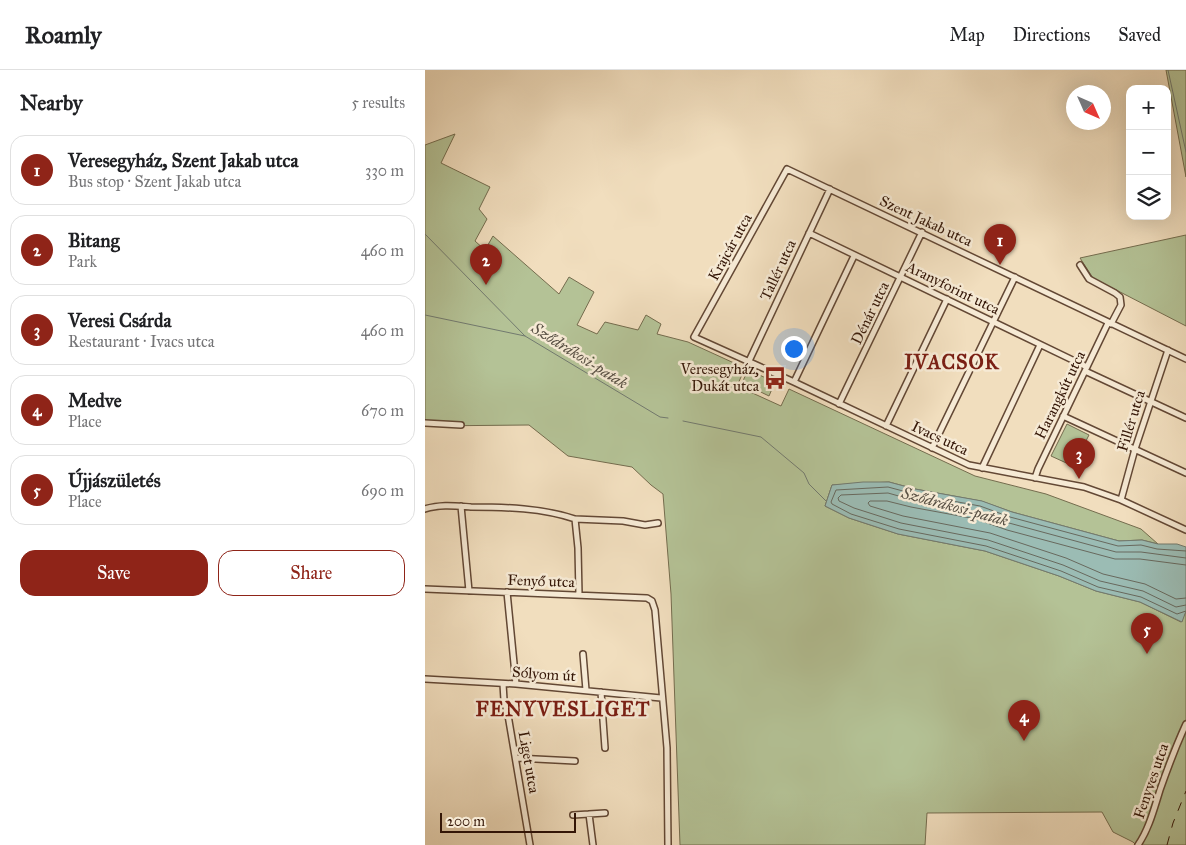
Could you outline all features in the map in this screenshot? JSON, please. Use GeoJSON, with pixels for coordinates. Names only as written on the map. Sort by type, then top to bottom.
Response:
{"type":"FeatureCollection","features":[{"type":"Feature","properties":{"kind":"street","name":"Szent Jakab utca"},"geometry":{"type":"LineString","coordinates":[[787,169],[1186,359]]}},
{"type":"Feature","properties":{"kind":"street","name":"Krajcár utca"},"geometry":{"type":"LineString","coordinates":[[694,337],[787,169]]}},
{"type":"Feature","properties":{"kind":"street","name":"Tallér utca"},"geometry":{"type":"LineString","coordinates":[[749,361],[830,190]]}},
{"type":"Feature","properties":{"kind":"street","name":"Dénár utca"},"geometry":{"type":"LineString","coordinates":[[839,404],[922,232]]}},
{"type":"Feature","properties":{"kind":"street","name":"Aranyforint utca"},"geometry":{"type":"LineString","coordinates":[[809,233],[1041,344],[1150,402],[1186,418]]}},
{"type":"Feature","properties":{"kind":"street"},"geometry":{"type":"LineString","coordinates":[[794,382],[854,256]]}},
{"type":"Feature","properties":{"kind":"street","name":"Harangkút utca"},"geometry":{"type":"LineString","coordinates":[[1035,478],[1086,369],[1121,305],[1120,297],[1089,279],[1084,274],[1080,265]]}},
{"type":"Feature","properties":{"kind":"street"},"geometry":{"type":"LineString","coordinates":[[932,448],[1015,277]]}},
{"type":"Feature","properties":{"kind":"street"},"geometry":{"type":"LineString","coordinates":[[887,426],[947,300]]}},
{"type":"Feature","properties":{"kind":"street","name":"Ivacs utca"},"geometry":{"type":"LineString","coordinates":[[694,337],[969,465],[1084,487],[1121,500],[1186,530]]}},
{"type":"Feature","properties":{"kind":"street"},"geometry":{"type":"LineString","coordinates":[[982,468],[1041,344]]}},
{"type":"Feature","properties":{"kind":"street","name":"Fillér utca"},"geometry":{"type":"LineString","coordinates":[[1121,500],[1135,449],[1167,350]]}},
{"type":"Feature","properties":{"kind":"street"},"geometry":{"type":"LineString","coordinates":[[1063,416],[1186,473]]}},
{"type":"Feature","properties":{"kind":"street"},"geometry":{"type":"LineString","coordinates":[[425,423],[461,425]]}},
{"type":"Feature","properties":{"kind":"street"},"geometry":{"type":"LineString","coordinates":[[425,509],[439,506],[525,509],[575,519],[658,524]]}},
{"type":"Feature","properties":{"kind":"street"},"geometry":{"type":"LineString","coordinates":[[461,506],[469,591]]}},
{"type":"Feature","properties":{"kind":"street"},"geometry":{"type":"LineString","coordinates":[[575,519],[579,595]]}},
{"type":"Feature","properties":{"kind":"street","name":"Fenyő utca"},"geometry":{"type":"LineString","coordinates":[[425,589],[647,598],[653,603],[661,698]]}},
{"type":"Feature","properties":{"kind":"street"},"geometry":{"type":"LineString","coordinates":[[507,592],[516,684]]}},
{"type":"Feature","properties":{"kind":"street"},"geometry":{"type":"LineString","coordinates":[[583,654],[586,690]]}},
{"type":"Feature","properties":{"kind":"street","name":"Sólyom út"},"geometry":{"type":"LineString","coordinates":[[425,679],[516,684],[661,698]]}},
{"type":"Feature","properties":{"kind":"street","name":"Liget utca"},"geometry":{"type":"LineString","coordinates":[[503,684],[504,700],[516,758],[530,845]]}},
{"type":"Feature","properties":{"kind":"street"},"geometry":{"type":"LineString","coordinates":[[601,692],[605,748]]}},
{"type":"Feature","properties":{"kind":"street"},"geometry":{"type":"LineString","coordinates":[[661,698],[667,748],[668,845]]}},
{"type":"Feature","properties":{"kind":"street","name":"Fenyves utca"},"geometry":{"type":"LineString","coordinates":[[1138,845],[1144,837],[1150,822],[1173,751],[1186,724]]}},
{"type":"Feature","properties":{"kind":"street"},"geometry":{"type":"LineString","coordinates":[[516,758],[575,761]]}},
{"type":"Feature","properties":{"kind":"street"},"geometry":{"type":"LineString","coordinates":[[573,816],[605,813]]}},
{"type":"Feature","properties":{"kind":"street"},"geometry":{"type":"LineString","coordinates":[[589,814],[593,845]]}},
{"type":"Feature","properties":{"kind":"green space"},"geometry":{"type":"Polygon","coordinates":[[[1166,70],[1186,70],[1186,177],[1171,97],[1171,85],[1169,85],[1166,70]]]}},
{"type":"Feature","properties":{"kind":"green space"},"geometry":{"type":"Polygon","coordinates":[[[455,134],[441,163],[490,187],[479,209],[487,219],[475,241],[485,250],[493,236],[559,294],[569,277],[594,292],[577,325],[597,334],[605,322],[638,330],[646,315],[661,324],[657,334],[688,342],[745,368],[737,386],[781,406],[789,389],[975,476],[1046,494],[1141,529],[1158,544],[1142,540],[1119,541],[1012,512],[981,501],[915,489],[889,482],[832,485],[825,506],[849,518],[898,534],[985,551],[1059,576],[1096,591],[1140,602],[1181,622],[1186,611],[1186,845],[1136,845],[1113,832],[1102,812],[927,813],[925,845],[680,845],[671,594],[663,494],[632,467],[568,456],[529,425],[425,426],[425,145],[455,134]]]}},
{"type":"Feature","properties":{"kind":"green space"},"geometry":{"type":"Polygon","coordinates":[[[1186,235],[1186,326],[1093,278],[1080,258],[1186,235]]]}},
{"type":"Feature","properties":{"kind":"green space"},"geometry":{"type":"Polygon","coordinates":[[[748,370],[775,382],[769,396],[742,383],[748,370]]]}},
{"type":"Feature","properties":{"kind":"green space"},"geometry":{"type":"Polygon","coordinates":[[[1067,424],[1089,435],[1073,466],[1051,456],[1067,424]]]}},
{"type":"Feature","properties":{"kind":"water"},"geometry":{"type":"Polygon","coordinates":[[[889,482],[915,489],[982,501],[1012,512],[1119,541],[1142,540],[1158,544],[1177,544],[1186,547],[1186,611],[1182,622],[1140,602],[1096,591],[1059,576],[985,551],[898,534],[849,518],[825,506],[832,485],[889,482]]]}},
{"type":"Feature","properties":{"kind":"waterway"},"geometry":{"type":"LineString","coordinates":[[1168,70],[1186,152]]}},
{"type":"Feature","properties":{"kind":"waterway","name":"Sződrákosi-patak"},"geometry":{"type":"LineString","coordinates":[[425,234],[525,336],[660,417],[668,418]]}},
{"type":"Feature","properties":{"kind":"waterway"},"geometry":{"type":"LineString","coordinates":[[425,315],[525,336]]}},
{"type":"Feature","properties":{"kind":"waterway","name":"Sződrákosi-patak"},"geometry":{"type":"LineString","coordinates":[[683,421],[761,437],[804,473],[809,484],[826,501]]}},
{"type":"Feature","properties":{"kind":"railway"},"geometry":{"type":"LineString","coordinates":[[1167,845],[1173,823],[1186,791]]}},
{"type":"Feature","properties":{"kind":"place","name":"Veresegyház, Szent Jakab utca"},"geometry":{"type":"Point","coordinates":[1000,265]}},
{"type":"Feature","properties":{"kind":"place","name":"Bitang"},"geometry":{"type":"Point","coordinates":[486,285]}},
{"type":"Feature","properties":{"kind":"place","name":"Veresegyház, Dukát utca"},"geometry":{"type":"Point","coordinates":[775,378]}},
{"type":"Feature","properties":{"kind":"place","name":"Veresi Csárda"},"geometry":{"type":"Point","coordinates":[1079,479]}},
{"type":"Feature","properties":{"kind":"place","name":"Újjászületés"},"geometry":{"type":"Point","coordinates":[1147,654]}},
{"type":"Feature","properties":{"kind":"place","name":"Medve"},"geometry":{"type":"Point","coordinates":[1024,741]}},
{"type":"Feature","properties":{"kind":"district","name":"IVACSOK"},"geometry":{"type":"Point","coordinates":[952,362]}},
{"type":"Feature","properties":{"kind":"district","name":"FENYVESLIGET"},"geometry":{"type":"Point","coordinates":[563,709]}}]}
